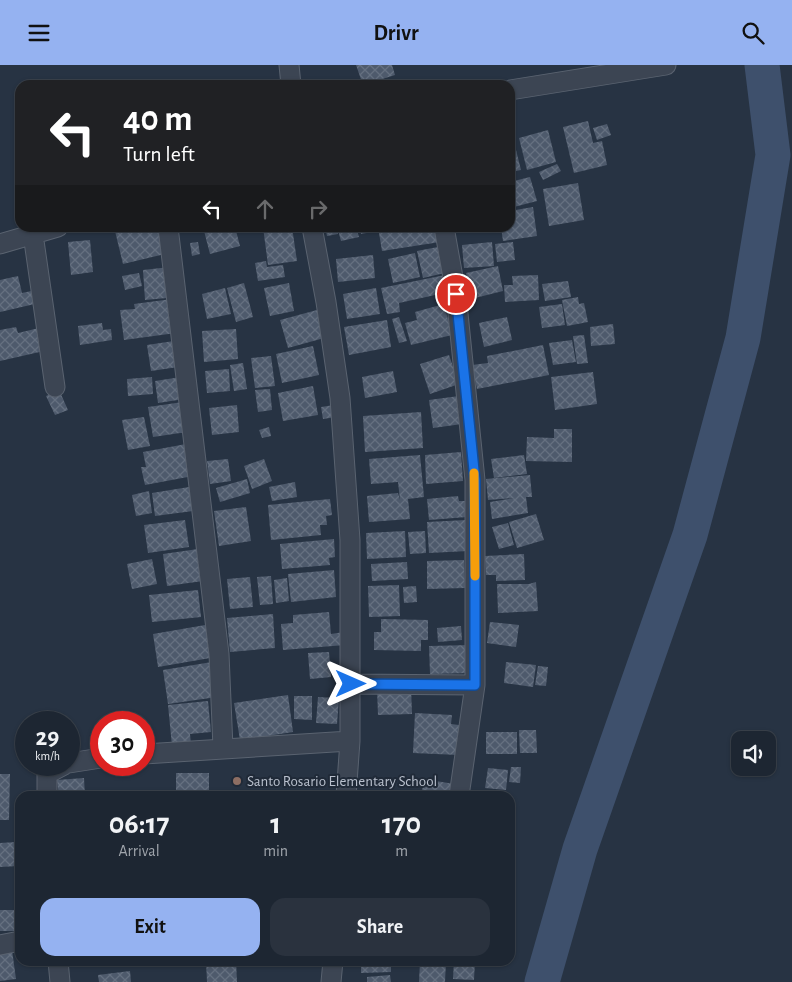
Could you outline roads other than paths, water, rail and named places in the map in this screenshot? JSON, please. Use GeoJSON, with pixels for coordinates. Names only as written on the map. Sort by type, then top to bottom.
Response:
{"type":"FeatureCollection","features":[{"type":"Feature","properties":{"kind":"street"},"geometry":{"type":"LineString","coordinates":[[289,65],[291,80]]}},
{"type":"Feature","properties":{"kind":"street"},"geometry":{"type":"LineString","coordinates":[[515,89],[666,65]]}},
{"type":"Feature","properties":{"kind":"street"},"geometry":{"type":"LineString","coordinates":[[0,244],[40,232]]}},
{"type":"Feature","properties":{"kind":"street"},"geometry":{"type":"LineString","coordinates":[[169,232],[220,654],[223,748]]}},
{"type":"Feature","properties":{"kind":"street"},"geometry":{"type":"LineString","coordinates":[[313,232],[326,302],[340,398],[350,540],[351,684],[346,791]]}},
{"type":"Feature","properties":{"kind":"street"},"geometry":{"type":"LineString","coordinates":[[445,232],[456,294],[475,480],[475,685],[460,791]]}},
{"type":"Feature","properties":{"kind":"street"},"geometry":{"type":"LineString","coordinates":[[33,234],[55,387]]}},
{"type":"Feature","properties":{"kind":"street"},"geometry":{"type":"LineString","coordinates":[[351,684],[475,685]]}},
{"type":"Feature","properties":{"kind":"street"},"geometry":{"type":"LineString","coordinates":[[155,753],[350,741]]}},
{"type":"Feature","properties":{"kind":"street"},"geometry":{"type":"LineString","coordinates":[[47,776],[47,791]]}},
{"type":"Feature","properties":{"kind":"street"},"geometry":{"type":"LineString","coordinates":[[0,945],[15,942]]}},
{"type":"Feature","properties":{"kind":"street"},"geometry":{"type":"LineString","coordinates":[[58,966],[60,982]]}},
{"type":"Feature","properties":{"kind":"street"},"geometry":{"type":"LineString","coordinates":[[332,982],[333,966]]}},
{"type":"Feature","properties":{"kind":"waterway"},"geometry":{"type":"LineString","coordinates":[[542,982],[580,849],[690,535],[743,338],[773,155],[762,65]]}},
{"type":"Feature","properties":{"kind":"place","name":"Santo Rosario Elementary School"},"geometry":{"type":"Point","coordinates":[237,781]}}]}
